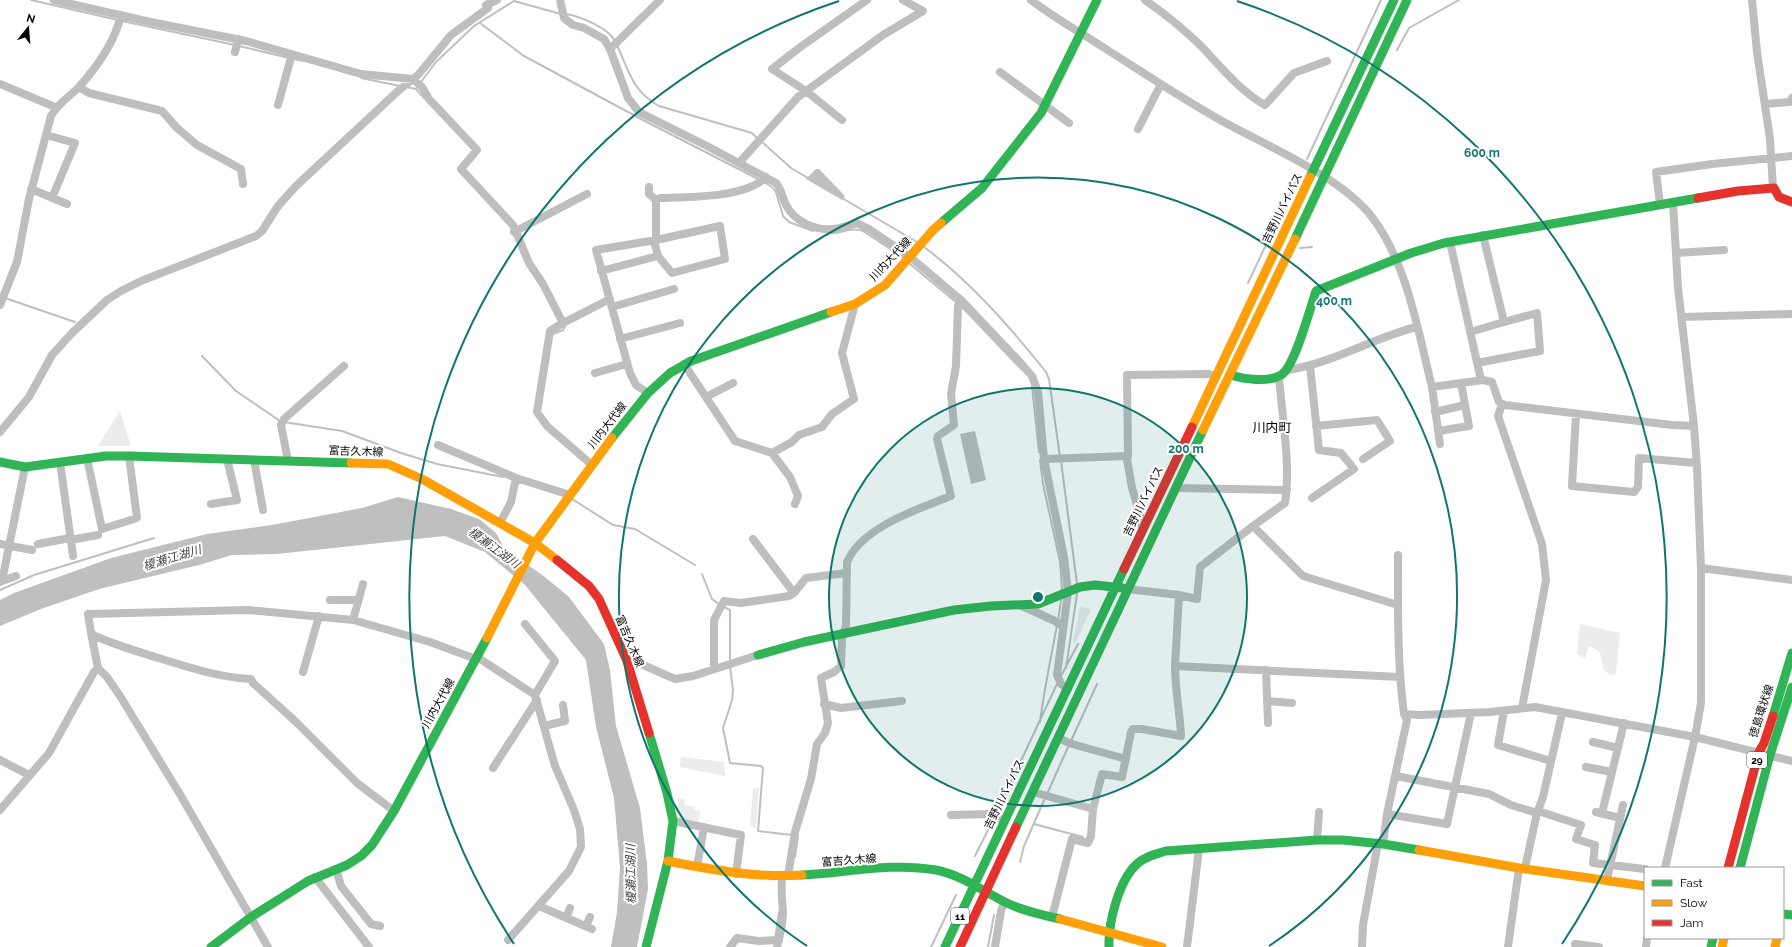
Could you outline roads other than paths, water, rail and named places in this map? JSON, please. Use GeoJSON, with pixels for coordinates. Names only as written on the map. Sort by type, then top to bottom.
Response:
{"type":"FeatureCollection","features":[{"type":"Feature","properties":{"kind":"main road","name":"川内大代線"},"geometry":{"type":"LineString","coordinates":[[211,947],[251,917],[315,877],[347,865],[361,856],[372,845],[394,810],[517,581],[535,543],[592,465],[648,393],[670,372],[684,364],[855,304],[885,285],[933,230],[982,188],[1041,113],[1097,0]]}},
{"type":"Feature","properties":{"kind":"main road","name":"吉野川バイパス"},"geometry":{"type":"LineString","coordinates":[[945,947],[974,884],[998,818],[1068,689],[1394,0]]}},
{"type":"Feature","properties":{"kind":"main road","name":"11"},"geometry":{"type":"LineString","coordinates":[[960,947],[987,892],[1127,589],[1177,488],[1407,0]]}},
{"type":"Feature","properties":{"kind":"main road"},"geometry":{"type":"LineString","coordinates":[[1230,375],[1237,378],[1279,377],[1288,370],[1291,364],[1316,291],[1411,253],[1450,242],[1483,235],[1738,191],[1773,188],[1779,197],[1792,202]]}},
{"type":"Feature","properties":{"kind":"main road","name":"富吉久木線"},"geometry":{"type":"LineString","coordinates":[[0,462],[25,468],[87,458],[129,456],[388,464],[422,479],[535,543],[589,586],[599,599],[627,661],[667,793],[673,821],[668,861],[736,874],[785,876],[878,869],[914,868],[942,871],[974,884],[1004,903],[1162,947]]}},
{"type":"Feature","properties":{"kind":"main road"},"geometry":{"type":"LineString","coordinates":[[758,655],[804,642],[954,610],[991,606],[1038,604],[1069,592],[1095,585],[1127,589]]}},
{"type":"Feature","properties":{"kind":"main road","name":"徳島環状線"},"geometry":{"type":"LineString","coordinates":[[1728,867],[1759,752],[1764,743],[1792,654]]}},
{"type":"Feature","properties":{"kind":"main road","name":"徳島環状線"},"geometry":{"type":"LineString","coordinates":[[1740,867],[1770,755],[1792,687]]}},
{"type":"Feature","properties":{"kind":"main road"},"geometry":{"type":"LineString","coordinates":[[1109,947],[1108,932],[1120,887],[1132,867],[1152,854],[1317,840],[1343,840],[1380,844],[1522,868],[1644,886]]}},
{"type":"Feature","properties":{"kind":"main road"},"geometry":{"type":"LineString","coordinates":[[646,947],[668,861]]}},
{"type":"Feature","properties":{"kind":"street"},"geometry":{"type":"LineString","coordinates":[[54,0],[121,16],[238,39],[366,75],[412,84],[429,99],[478,150],[461,169],[510,221],[529,263],[543,284],[562,323]]}},
{"type":"Feature","properties":{"kind":"street"},"geometry":{"type":"LineString","coordinates":[[0,432],[29,397],[52,355],[72,333],[107,300],[120,291],[140,281],[256,236],[262,231],[278,206],[296,186],[412,84],[451,36],[488,8],[485,3],[497,0]]}},
{"type":"Feature","properties":{"kind":"street"},"geometry":{"type":"LineString","coordinates":[[560,0],[564,18],[573,25],[584,28],[614,45],[628,98],[638,112],[739,163],[763,180],[780,188],[786,205],[791,213],[804,223],[827,230],[857,223],[869,229],[959,303],[1019,361],[1032,376],[1038,392],[1044,459],[1064,557],[1069,592],[1059,624],[1058,681],[1068,689]]}},
{"type":"Feature","properties":{"kind":"street"},"geometry":{"type":"LineString","coordinates":[[614,45],[660,0]]}},
{"type":"Feature","properties":{"kind":"street"},"geometry":{"type":"LineString","coordinates":[[842,120],[806,91],[772,69],[867,0]]}},
{"type":"Feature","properties":{"kind":"street"},"geometry":{"type":"LineString","coordinates":[[739,163],[798,97],[884,35],[923,11],[903,0]]}},
{"type":"Feature","properties":{"kind":"street"},"geometry":{"type":"LineString","coordinates":[[1031,0],[1200,109],[1324,177],[1362,204],[1373,219],[1396,259],[1432,387],[1440,444]]}},
{"type":"Feature","properties":{"kind":"street"},"geometry":{"type":"LineString","coordinates":[[1145,0],[1200,46],[1229,76],[1255,99],[1265,105],[1294,73],[1326,61]]}},
{"type":"Feature","properties":{"kind":"street"},"geometry":{"type":"LineString","coordinates":[[1752,0],[1757,52],[1770,139],[1773,188]]}},
{"type":"Feature","properties":{"kind":"street"},"geometry":{"type":"LineString","coordinates":[[2,300],[17,262],[31,189],[51,116],[55,108],[78,87],[99,61],[119,26],[121,16]]}},
{"type":"Feature","properties":{"kind":"street"},"geometry":{"type":"LineString","coordinates":[[235,52],[238,39]]}},
{"type":"Feature","properties":{"kind":"street"},"geometry":{"type":"LineString","coordinates":[[278,105],[292,54]]}},
{"type":"Feature","properties":{"kind":"street"},"geometry":{"type":"LineString","coordinates":[[1000,72],[1069,123]]}},
{"type":"Feature","properties":{"kind":"street"},"geometry":{"type":"LineString","coordinates":[[0,84],[55,108]]}},
{"type":"Feature","properties":{"kind":"street"},"geometry":{"type":"LineString","coordinates":[[1138,129],[1160,84]]}},
{"type":"Feature","properties":{"kind":"street"},"geometry":{"type":"LineString","coordinates":[[78,87],[89,93],[162,111],[177,128],[197,144],[241,170],[243,184]]}},
{"type":"Feature","properties":{"kind":"street"},"geometry":{"type":"LineString","coordinates":[[1765,104],[1790,102],[1792,98]]}},
{"type":"Feature","properties":{"kind":"street"},"geometry":{"type":"LineString","coordinates":[[46,135],[75,143],[52,198]]}},
{"type":"Feature","properties":{"kind":"street"},"geometry":{"type":"LineString","coordinates":[[1660,204],[1656,172],[1770,157],[1792,156]]}},
{"type":"Feature","properties":{"kind":"street"},"geometry":{"type":"LineString","coordinates":[[656,200],[660,198],[736,193],[763,180]]}},
{"type":"Feature","properties":{"kind":"street"},"geometry":{"type":"LineString","coordinates":[[649,187],[649,194],[656,200]]}},
{"type":"Feature","properties":{"kind":"street"},"geometry":{"type":"LineString","coordinates":[[31,189],[67,204]]}},
{"type":"Feature","properties":{"kind":"street"},"geometry":{"type":"LineString","coordinates":[[514,232],[587,194]]}},
{"type":"Feature","properties":{"kind":"street"},"geometry":{"type":"LineString","coordinates":[[648,393],[636,385],[630,373],[596,250],[655,241],[720,226],[725,260],[672,272],[658,256],[655,241],[656,200]]}},
{"type":"Feature","properties":{"kind":"street"},"geometry":{"type":"LineString","coordinates":[[1665,867],[1695,737],[1701,703],[1701,568],[1694,426],[1676,253],[1673,202]]}},
{"type":"Feature","properties":{"kind":"street"},"geometry":{"type":"LineString","coordinates":[[1483,235],[1504,322]]}},
{"type":"Feature","properties":{"kind":"street"},"geometry":{"type":"LineString","coordinates":[[1450,242],[1481,380]]}},
{"type":"Feature","properties":{"kind":"street"},"geometry":{"type":"LineString","coordinates":[[1676,253],[1724,250]]}},
{"type":"Feature","properties":{"kind":"street"},"geometry":{"type":"LineString","coordinates":[[601,271],[658,256]]}},
{"type":"Feature","properties":{"kind":"street"},"geometry":{"type":"LineString","coordinates":[[592,465],[547,426],[536,412],[550,331],[562,323],[611,303],[674,289]]}},
{"type":"Feature","properties":{"kind":"street"},"geometry":{"type":"LineString","coordinates":[[730,947],[737,938],[776,942],[782,930],[783,912],[780,895],[795,832],[811,779],[817,744],[825,733],[828,723],[821,678],[834,672],[841,666],[846,625],[846,573],[849,558],[873,533],[899,518],[951,496],[937,439],[938,436],[954,425],[951,394],[956,366],[959,303]]}},
{"type":"Feature","properties":{"kind":"street"},"geometry":{"type":"LineString","coordinates":[[772,453],[792,442],[799,435],[822,427],[832,414],[854,399],[842,353],[855,304]]}},
{"type":"Feature","properties":{"kind":"street"},"geometry":{"type":"LineString","coordinates":[[1470,332],[1537,312],[1540,351],[1477,363]]}},
{"type":"Feature","properties":{"kind":"street"},"geometry":{"type":"LineString","coordinates":[[1682,317],[1792,314]]}},
{"type":"Feature","properties":{"kind":"street"},"geometry":{"type":"LineString","coordinates":[[620,339],[680,323]]}},
{"type":"Feature","properties":{"kind":"street"},"geometry":{"type":"LineString","coordinates":[[1288,370],[1310,366],[1397,332],[1416,327]]}},
{"type":"Feature","properties":{"kind":"street"},"geometry":{"type":"LineString","coordinates":[[595,373],[627,364]]}},
{"type":"Feature","properties":{"kind":"street"},"geometry":{"type":"LineString","coordinates":[[684,364],[735,440],[772,453],[790,477],[798,496],[795,504]]}},
{"type":"Feature","properties":{"kind":"street"},"geometry":{"type":"LineString","coordinates":[[288,461],[281,425],[344,366]]}},
{"type":"Feature","properties":{"kind":"street"},"geometry":{"type":"LineString","coordinates":[[1310,366],[1318,450],[1341,453],[1354,469],[1312,498]]}},
{"type":"Feature","properties":{"kind":"street"},"geometry":{"type":"LineString","coordinates":[[1142,530],[1141,518],[1132,488],[1127,459],[1126,375],[1209,374],[1216,376]]}},
{"type":"Feature","properties":{"kind":"street"},"geometry":{"type":"LineString","coordinates":[[1127,589],[1179,595],[1197,599],[1200,567],[1253,526],[1285,504],[1287,490],[1279,377]]}},
{"type":"Feature","properties":{"kind":"street"},"geometry":{"type":"LineString","coordinates":[[1432,387],[1481,380],[1492,382],[1499,402],[1502,404],[1672,425],[1694,426]]}},
{"type":"Feature","properties":{"kind":"street"},"geometry":{"type":"LineString","coordinates":[[706,397],[733,383]]}},
{"type":"Feature","properties":{"kind":"street"},"geometry":{"type":"LineString","coordinates":[[1438,431],[1470,426],[1461,383]]}},
{"type":"Feature","properties":{"kind":"street"},"geometry":{"type":"LineString","coordinates":[[1502,404],[1498,416],[1542,544],[1546,580],[1522,708]]}},
{"type":"Feature","properties":{"kind":"street"},"geometry":{"type":"LineString","coordinates":[[1435,412],[1465,406]]}},
{"type":"Feature","properties":{"kind":"street"},"geometry":{"type":"LineString","coordinates":[[1576,414],[1572,486],[1634,492],[1638,487],[1639,458],[1696,463]]}},
{"type":"Feature","properties":{"kind":"street"},"geometry":{"type":"LineString","coordinates":[[1316,426],[1377,420],[1390,441],[1363,459]]}},
{"type":"Feature","properties":{"kind":"street"},"geometry":{"type":"LineString","coordinates":[[438,445],[516,478],[570,495]]}},
{"type":"Feature","properties":{"kind":"street"},"geometry":{"type":"LineString","coordinates":[[87,458],[102,529],[137,518],[129,456]]}},
{"type":"Feature","properties":{"kind":"street"},"geometry":{"type":"LineString","coordinates":[[1044,459],[1128,456]]}},
{"type":"Feature","properties":{"kind":"street"},"geometry":{"type":"LineString","coordinates":[[211,504],[237,500],[228,459]]}},
{"type":"Feature","properties":{"kind":"street"},"geometry":{"type":"LineString","coordinates":[[254,460],[263,510]]}},
{"type":"Feature","properties":{"kind":"street"},"geometry":{"type":"LineString","coordinates":[[60,462],[73,556]]}},
{"type":"Feature","properties":{"kind":"street"},"geometry":{"type":"LineString","coordinates":[[16,576],[1,581],[4,545],[25,468]]}},
{"type":"Feature","properties":{"kind":"street"},"geometry":{"type":"LineString","coordinates":[[500,523],[511,502],[516,478]]}},
{"type":"Feature","properties":{"kind":"street"},"geometry":{"type":"LineString","coordinates":[[1177,488],[1287,490]]}},
{"type":"Feature","properties":{"kind":"street"},"geometry":{"type":"LineString","coordinates":[[1253,526],[1303,576],[1398,605]]}},
{"type":"Feature","properties":{"kind":"street"},"geometry":{"type":"LineString","coordinates":[[38,544],[98,535]]}},
{"type":"Feature","properties":{"kind":"street"},"geometry":{"type":"LineString","coordinates":[[752,539],[794,593]]}},
{"type":"Feature","properties":{"kind":"street"},"geometry":{"type":"LineString","coordinates":[[4,545],[32,550]]}},
{"type":"Feature","properties":{"kind":"street"},"geometry":{"type":"LineString","coordinates":[[1362,947],[1363,925],[1407,720],[1404,714],[1400,677],[1398,556]]}},
{"type":"Feature","properties":{"kind":"street"},"geometry":{"type":"LineString","coordinates":[[1701,568],[1792,580]]}},
{"type":"Feature","properties":{"kind":"street"},"geometry":{"type":"LineString","coordinates":[[714,669],[714,620],[720,606],[724,601],[740,603],[789,596],[794,593],[806,578],[846,573]]}},
{"type":"Feature","properties":{"kind":"street"},"geometry":{"type":"LineString","coordinates":[[353,620],[363,584]]}},
{"type":"Feature","properties":{"kind":"street"},"geometry":{"type":"LineString","coordinates":[[1052,917],[1072,839],[1088,843],[1093,809],[1102,774],[1122,776],[1131,732],[1133,729],[1142,729],[1181,736],[1180,711],[1175,684],[1179,595]]}},
{"type":"Feature","properties":{"kind":"street"},"geometry":{"type":"LineString","coordinates":[[330,600],[358,600]]}},
{"type":"Feature","properties":{"kind":"street"},"geometry":{"type":"LineString","coordinates":[[1020,605],[1059,624]]}},
{"type":"Feature","properties":{"kind":"street"},"geometry":{"type":"LineString","coordinates":[[268,947],[182,796],[120,696],[107,677],[98,668],[88,614],[248,610],[353,620],[430,642],[476,658],[536,697],[555,766],[578,822],[581,847],[568,871],[508,940]]}},
{"type":"Feature","properties":{"kind":"street"},"geometry":{"type":"LineString","coordinates":[[302,672],[319,616]]}},
{"type":"Feature","properties":{"kind":"street"},"geometry":{"type":"LineString","coordinates":[[493,768],[536,697],[555,661],[525,624]]}},
{"type":"Feature","properties":{"kind":"street"},"geometry":{"type":"LineString","coordinates":[[91,633],[124,649],[154,658],[203,671],[251,679],[253,683],[295,721],[357,783],[394,810]]}},
{"type":"Feature","properties":{"kind":"street"},"geometry":{"type":"LineString","coordinates":[[627,661],[634,661],[675,679],[692,676],[758,655]]}},
{"type":"Feature","properties":{"kind":"street"},"geometry":{"type":"LineString","coordinates":[[1175,666],[1400,677]]}},
{"type":"Feature","properties":{"kind":"street"},"geometry":{"type":"LineString","coordinates":[[0,809],[29,775],[36,770],[49,753],[98,668]]}},
{"type":"Feature","properties":{"kind":"street"},"geometry":{"type":"LineString","coordinates":[[1266,670],[1268,723]]}},
{"type":"Feature","properties":{"kind":"street"},"geometry":{"type":"LineString","coordinates":[[824,704],[841,708],[902,701]]}},
{"type":"Feature","properties":{"kind":"street"},"geometry":{"type":"LineString","coordinates":[[1267,701],[1292,703]]}},
{"type":"Feature","properties":{"kind":"street"},"geometry":{"type":"LineString","coordinates":[[544,726],[565,721],[563,705]]}},
{"type":"Feature","properties":{"kind":"street"},"geometry":{"type":"LineString","coordinates":[[1404,714],[1420,715],[1471,713],[1535,707],[1695,737],[1792,760]]}},
{"type":"Feature","properties":{"kind":"street"},"geometry":{"type":"LineString","coordinates":[[1504,711],[1498,745],[1551,761]]}},
{"type":"Feature","properties":{"kind":"street"},"geometry":{"type":"LineString","coordinates":[[1387,814],[1447,824],[1471,713]]}},
{"type":"Feature","properties":{"kind":"street"},"geometry":{"type":"LineString","coordinates":[[1508,947],[1522,868],[1551,761],[1562,713]]}},
{"type":"Feature","properties":{"kind":"street"},"geometry":{"type":"LineString","coordinates":[[1620,818],[1599,812],[1612,772],[1624,723]]}},
{"type":"Feature","properties":{"kind":"street"},"geometry":{"type":"LineString","coordinates":[[1058,738],[1070,744],[1126,759]]}},
{"type":"Feature","properties":{"kind":"street"},"geometry":{"type":"LineString","coordinates":[[1593,742],[1618,748]]}},
{"type":"Feature","properties":{"kind":"street"},"geometry":{"type":"LineString","coordinates":[[1,762],[29,775]]}},
{"type":"Feature","properties":{"kind":"street"},"geometry":{"type":"LineString","coordinates":[[1586,767],[1612,772]]}},
{"type":"Feature","properties":{"kind":"street"},"geometry":{"type":"LineString","coordinates":[[1396,776],[1489,794],[1511,804],[1581,825],[1576,839],[1595,846],[1593,863],[1644,869]]}},
{"type":"Feature","properties":{"kind":"street"},"geometry":{"type":"LineString","coordinates":[[1033,792],[1093,809]]}},
{"type":"Feature","properties":{"kind":"street"},"geometry":{"type":"LineString","coordinates":[[1608,880],[1624,805]]}},
{"type":"Feature","properties":{"kind":"street"},"geometry":{"type":"LineString","coordinates":[[1317,840],[1319,812]]}},
{"type":"Feature","properties":{"kind":"street"},"geometry":{"type":"LineString","coordinates":[[951,815],[998,818]]}},
{"type":"Feature","properties":{"kind":"street"},"geometry":{"type":"LineString","coordinates":[[673,821],[741,835],[736,874]]}},
{"type":"Feature","properties":{"kind":"street"},"geometry":{"type":"LineString","coordinates":[[697,867],[704,827]]}},
{"type":"Feature","properties":{"kind":"street"},"geometry":{"type":"LineString","coordinates":[[1187,947],[1199,849]]}},
{"type":"Feature","properties":{"kind":"street"},"geometry":{"type":"LineString","coordinates":[[336,869],[341,886],[371,924],[380,926]]}},
{"type":"Feature","properties":{"kind":"street"},"geometry":{"type":"LineString","coordinates":[[315,877],[369,947]]}},
{"type":"Feature","properties":{"kind":"street"},"geometry":{"type":"LineString","coordinates":[[995,947],[1001,911],[1004,903]]}},
{"type":"Feature","properties":{"kind":"street"},"geometry":{"type":"LineString","coordinates":[[539,906],[589,927],[590,917]]}},
{"type":"Feature","properties":{"kind":"street"},"geometry":{"type":"LineString","coordinates":[[566,918],[570,908]]}},
{"type":"Feature","properties":{"kind":"street"},"geometry":{"type":"LineString","coordinates":[[1575,944],[1599,947]]}},
{"type":"Feature","properties":{"kind":"water"},"geometry":{"type":"Polygon","coordinates":[[[816,169],[819,169],[845,196],[842,200],[806,179],[816,169]]]}},
{"type":"Feature","properties":{"kind":"water"},"geometry":{"type":"Polygon","coordinates":[[[975,431],[986,480],[971,484],[960,434],[975,431]]]}},
{"type":"Feature","properties":{"kind":"water","name":"榎瀬江湖川"},"geometry":{"type":"Polygon","coordinates":[[[398,497],[451,509],[479,519],[496,533],[504,548],[545,577],[569,597],[604,644],[610,670],[616,726],[640,808],[647,864],[648,889],[637,947],[611,947],[617,912],[620,868],[614,798],[596,727],[586,660],[525,585],[485,552],[445,536],[277,554],[232,555],[199,565],[99,589],[41,609],[0,626],[0,600],[14,593],[111,558],[207,534],[272,525],[362,508],[398,497]]]}},
{"type":"Feature","properties":{"kind":"waterway"},"geometry":{"type":"LineString","coordinates":[[31,0],[118,20]]}},
{"type":"Feature","properties":{"kind":"waterway"},"geometry":{"type":"LineString","coordinates":[[1307,159],[1381,0]]}},
{"type":"Feature","properties":{"kind":"waterway"},"geometry":{"type":"LineString","coordinates":[[1397,50],[1409,28],[1459,0]]}},
{"type":"Feature","properties":{"kind":"waterway"},"geometry":{"type":"LineString","coordinates":[[421,82],[436,62],[474,26],[514,1],[561,14]]}},
{"type":"Feature","properties":{"kind":"waterway"},"geometry":{"type":"LineString","coordinates":[[566,14],[593,23],[612,36],[615,41]]}},
{"type":"Feature","properties":{"kind":"waterway"},"geometry":{"type":"LineString","coordinates":[[122,21],[235,45]]}},
{"type":"Feature","properties":{"kind":"waterway"},"geometry":{"type":"LineString","coordinates":[[480,23],[524,56],[641,119],[758,179]]}},
{"type":"Feature","properties":{"kind":"waterway"},"geometry":{"type":"LineString","coordinates":[[617,45],[632,80],[650,100],[659,106],[752,133],[758,139]]}},
{"type":"Feature","properties":{"kind":"waterway"},"geometry":{"type":"LineString","coordinates":[[239,46],[289,58]]}},
{"type":"Feature","properties":{"kind":"waterway"},"geometry":{"type":"LineString","coordinates":[[294,59],[303,61]]}},
{"type":"Feature","properties":{"kind":"waterway"},"geometry":{"type":"LineString","coordinates":[[361,78],[400,86]]}},
{"type":"Feature","properties":{"kind":"waterway"},"geometry":{"type":"LineString","coordinates":[[406,87],[416,89],[418,86]]}},
{"type":"Feature","properties":{"kind":"waterway"},"geometry":{"type":"LineString","coordinates":[[416,89],[424,98]]}},
{"type":"Feature","properties":{"kind":"waterway"},"geometry":{"type":"LineString","coordinates":[[762,142],[791,168],[808,178]]}},
{"type":"Feature","properties":{"kind":"waterway"},"geometry":{"type":"LineString","coordinates":[[1248,283],[1299,175]]}},
{"type":"Feature","properties":{"kind":"waterway"},"geometry":{"type":"LineString","coordinates":[[764,182],[772,187],[776,192],[783,216],[789,222],[813,231]]}},
{"type":"Feature","properties":{"kind":"waterway"},"geometry":{"type":"LineString","coordinates":[[842,198],[917,242]]}},
{"type":"Feature","properties":{"kind":"waterway"},"geometry":{"type":"LineString","coordinates":[[828,233],[837,233],[854,229],[863,231],[904,258]]}},
{"type":"Feature","properties":{"kind":"waterway"},"geometry":{"type":"LineString","coordinates":[[924,247],[974,290],[1018,338],[1046,372],[1049,379],[1060,457]]}},
{"type":"Feature","properties":{"kind":"waterway"},"geometry":{"type":"LineString","coordinates":[[1300,248],[1312,247]]}},
{"type":"Feature","properties":{"kind":"waterway"},"geometry":{"type":"LineString","coordinates":[[910,264],[957,303]]}},
{"type":"Feature","properties":{"kind":"waterway"},"geometry":{"type":"LineString","coordinates":[[5,298],[75,322]]}},
{"type":"Feature","properties":{"kind":"waterway"},"geometry":{"type":"LineString","coordinates":[[961,306],[1021,369]]}},
{"type":"Feature","properties":{"kind":"waterway"},"geometry":{"type":"LineString","coordinates":[[553,334],[563,330],[565,326]]}},
{"type":"Feature","properties":{"kind":"waterway"},"geometry":{"type":"LineString","coordinates":[[202,356],[236,391],[280,421]]}},
{"type":"Feature","properties":{"kind":"waterway"},"geometry":{"type":"LineString","coordinates":[[1032,386],[1039,452]]}},
{"type":"Feature","properties":{"kind":"waterway"},"geometry":{"type":"LineString","coordinates":[[284,422],[342,431],[401,453],[437,464],[503,477]]}},
{"type":"Feature","properties":{"kind":"waterway"},"geometry":{"type":"LineString","coordinates":[[1040,460],[1043,484],[1060,562],[1062,589]]}},
{"type":"Feature","properties":{"kind":"waterway"},"geometry":{"type":"LineString","coordinates":[[1061,461],[1077,584]]}},
{"type":"Feature","properties":{"kind":"waterway"},"geometry":{"type":"LineString","coordinates":[[572,499],[613,525],[635,529],[695,565]]}},
{"type":"Feature","properties":{"kind":"waterway"},"geometry":{"type":"LineString","coordinates":[[0,590],[34,575],[154,538]]}},
{"type":"Feature","properties":{"kind":"waterway"},"geometry":{"type":"LineString","coordinates":[[702,574],[712,599],[720,605]]}},
{"type":"Feature","properties":{"kind":"waterway"},"geometry":{"type":"LineString","coordinates":[[1066,668],[1077,594]]}},
{"type":"Feature","properties":{"kind":"waterway"},"geometry":{"type":"LineString","coordinates":[[1058,621],[1061,600]]}},
{"type":"Feature","properties":{"kind":"waterway"},"geometry":{"type":"LineString","coordinates":[[724,607],[730,610],[730,663]]}},
{"type":"Feature","properties":{"kind":"waterway"},"geometry":{"type":"LineString","coordinates":[[1040,722],[1057,625]]}},
{"type":"Feature","properties":{"kind":"waterway"},"geometry":{"type":"LineString","coordinates":[[1061,676],[1078,644]]}},
{"type":"Feature","properties":{"kind":"waterway"},"geometry":{"type":"LineString","coordinates":[[730,667],[733,690],[732,700],[723,728],[730,763],[761,766],[763,768],[758,831],[792,835]]}},
{"type":"Feature","properties":{"kind":"waterway"},"geometry":{"type":"LineString","coordinates":[[996,814],[1057,684]]}},
{"type":"Feature","properties":{"kind":"waterway"},"geometry":{"type":"LineString","coordinates":[[1071,741],[1097,684]]}},
{"type":"Feature","properties":{"kind":"waterway"},"geometry":{"type":"LineString","coordinates":[[1047,794],[1069,745]]}},
{"type":"Feature","properties":{"kind":"waterway"},"geometry":{"type":"LineString","coordinates":[[1020,862],[1024,846],[1045,798]]}},
{"type":"Feature","properties":{"kind":"waterway"},"geometry":{"type":"LineString","coordinates":[[975,856],[994,818]]}},
{"type":"Feature","properties":{"kind":"waterway"},"geometry":{"type":"LineString","coordinates":[[1034,824],[1083,837]]}},
{"type":"Feature","properties":{"kind":"waterway"},"geometry":{"type":"LineString","coordinates":[[795,857],[798,836]]}},
{"type":"Feature","properties":{"kind":"waterway"},"geometry":{"type":"LineString","coordinates":[[931,947],[956,895]]}},
{"type":"Feature","properties":{"kind":"waterway"},"geometry":{"type":"LineString","coordinates":[[775,939],[779,912]]}},
{"type":"Feature","properties":{"kind":"waterway"},"geometry":{"type":"LineString","coordinates":[[988,947],[994,915]]}},
{"type":"Feature","properties":{"kind":"district","name":"川内町"},"geometry":{"type":"Point","coordinates":[1272,427]}}]}
